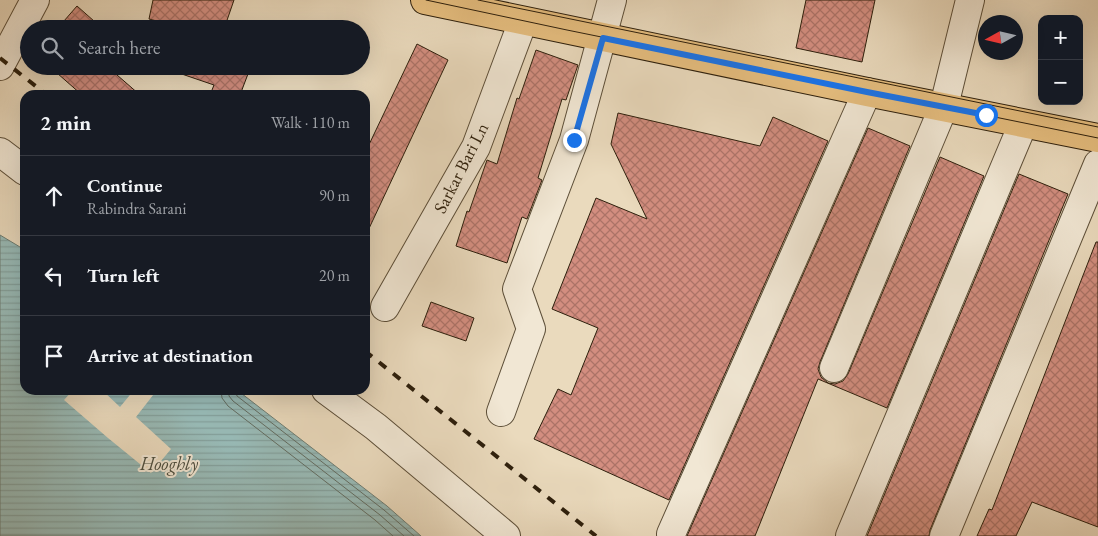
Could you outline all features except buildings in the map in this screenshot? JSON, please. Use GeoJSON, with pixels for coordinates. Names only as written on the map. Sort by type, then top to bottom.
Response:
{"type":"FeatureCollection","features":[{"type":"Feature","properties":{"kind":"main road"},"geometry":{"type":"LineString","coordinates":[[425,0],[1098,138]]}},
{"type":"Feature","properties":{"kind":"street"},"geometry":{"type":"LineString","coordinates":[[24,20],[35,0]]}},
{"type":"Feature","properties":{"kind":"street"},"geometry":{"type":"LineString","coordinates":[[501,412],[531,330],[517,288],[574,140],[612,0]]}},
{"type":"Feature","properties":{"kind":"street"},"geometry":{"type":"LineString","coordinates":[[834,368],[944,106],[970,0]]}},
{"type":"Feature","properties":{"kind":"street","name":"Sarkar Bari Ln"},"geometry":{"type":"LineString","coordinates":[[385,308],[476,147],[523,21]]}},
{"type":"Feature","properties":{"kind":"street"},"geometry":{"type":"LineString","coordinates":[[0,66],[20,28]]}},
{"type":"Feature","properties":{"kind":"street"},"geometry":{"type":"LineString","coordinates":[[671,534],[867,92]]}},
{"type":"Feature","properties":{"kind":"street"},"geometry":{"type":"LineString","coordinates":[[850,536],[1023,124]]}},
{"type":"Feature","properties":{"kind":"street"},"geometry":{"type":"LineString","coordinates":[[0,152],[20,167]]}},
{"type":"Feature","properties":{"kind":"street"},"geometry":{"type":"LineString","coordinates":[[944,536],[1098,164]]}},
{"type":"Feature","properties":{"kind":"street"},"geometry":{"type":"LineString","coordinates":[[333,395],[376,427],[506,536]]}},
{"type":"Feature","properties":{"kind":"water","name":"Hooghly"},"geometry":{"type":"Polygon","coordinates":[[[0,235],[20,247],[20,395],[243,395],[387,506],[421,536],[0,536],[0,235]]]}},
{"type":"Feature","properties":{"kind":"pier"},"geometry":{"type":"Polygon","coordinates":[[[68,395],[107,395],[120,407],[130,395],[153,395],[136,417],[171,449],[151,473],[64,400],[68,395]]]}},
{"type":"Feature","properties":{"kind":"tram line"},"geometry":{"type":"LineString","coordinates":[[426,0],[1098,138]]}},
{"type":"Feature","properties":{"kind":"tram line"},"geometry":{"type":"LineString","coordinates":[[478,0],[1098,127]]}},
{"type":"Feature","properties":{"kind":"railway"},"geometry":{"type":"LineString","coordinates":[[0,58],[20,74]]}},
{"type":"Feature","properties":{"kind":"railway"},"geometry":{"type":"LineString","coordinates":[[22,75],[41,90]]}},
{"type":"Feature","properties":{"kind":"railway"},"geometry":{"type":"LineString","coordinates":[[370,355],[596,536]]}},
{"type":"Feature","properties":{"kind":"route"},"geometry":{"type":"LineString","coordinates":[[574,140],[603,38],[986,115]]}}]}
